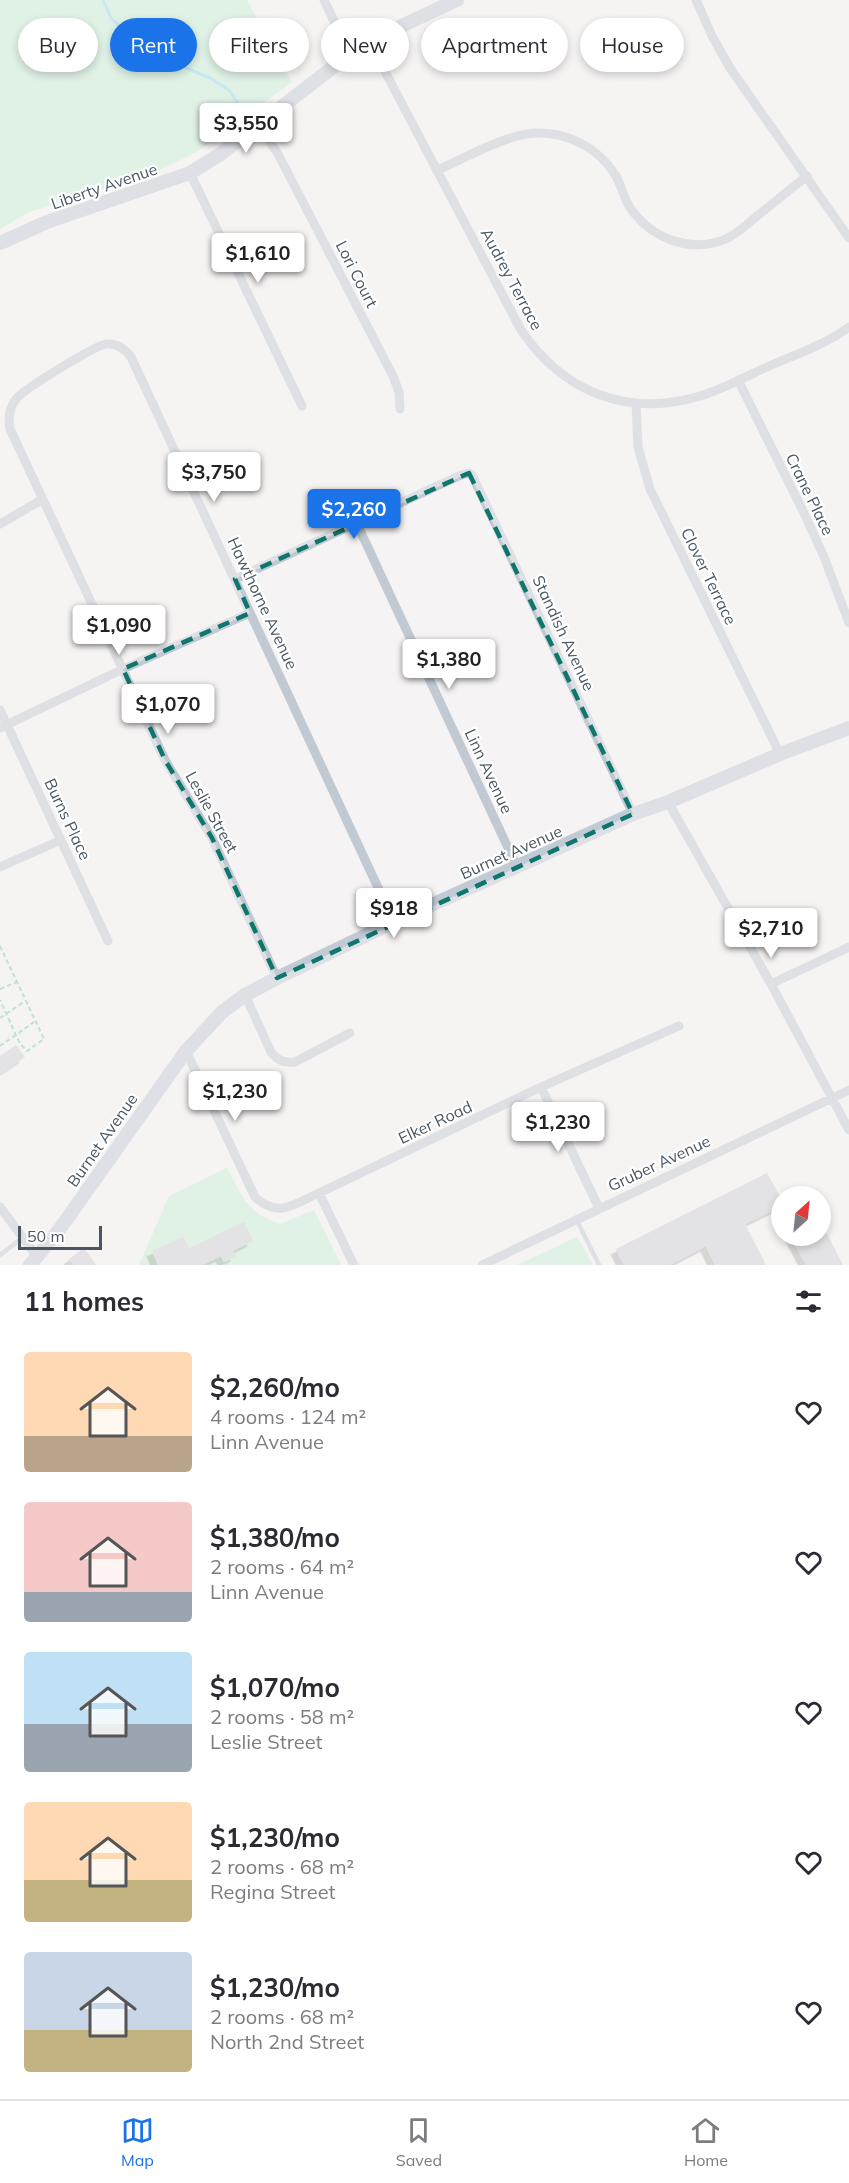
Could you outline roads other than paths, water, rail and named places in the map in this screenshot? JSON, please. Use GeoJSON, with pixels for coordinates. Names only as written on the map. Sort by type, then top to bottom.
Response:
{"type":"FeatureCollection","features":[{"type":"Feature","properties":{"kind":"street"},"geometry":{"type":"LineString","coordinates":[[324,0],[333,18]]}},
{"type":"Feature","properties":{"kind":"street","name":"Liberty Avenue"},"geometry":{"type":"LineString","coordinates":[[409,24],[457,0]]}},
{"type":"Feature","properties":{"kind":"street"},"geometry":{"type":"LineString","coordinates":[[696,0],[730,68],[849,238]]}},
{"type":"Feature","properties":{"kind":"street","name":"Liberty Avenue"},"geometry":{"type":"LineString","coordinates":[[0,243],[47,222],[190,173],[222,153],[327,72]]}},
{"type":"Feature","properties":{"kind":"street","name":"Audrey Terrace"},"geometry":{"type":"LineString","coordinates":[[386,72],[521,330],[535,350],[552,367],[579,386],[609,398],[636,404],[683,400],[719,389],[830,339],[849,327]]}},
{"type":"Feature","properties":{"kind":"street","name":"Lori Court"},"geometry":{"type":"LineString","coordinates":[[258,125],[278,154],[393,376],[399,392],[400,409]]}},
{"type":"Feature","properties":{"kind":"street"},"geometry":{"type":"LineString","coordinates":[[438,170],[518,136],[536,133],[563,136],[579,142],[601,158],[617,179],[630,207],[645,226],[673,241],[697,244],[721,240],[737,233],[807,176]]}},
{"type":"Feature","properties":{"kind":"street"},"geometry":{"type":"LineString","coordinates":[[190,173],[302,406]]}},
{"type":"Feature","properties":{"kind":"street","name":"Hawthorne Avenue"},"geometry":{"type":"LineString","coordinates":[[43,499],[10,429],[10,409],[25,391],[100,345],[108,343],[120,347],[131,357],[394,922]]}},
{"type":"Feature","properties":{"kind":"street","name":"Crane Place"},"geometry":{"type":"LineString","coordinates":[[738,380],[804,513],[824,557],[849,623]]}},
{"type":"Feature","properties":{"kind":"street","name":"Clover Terrace"},"geometry":{"type":"LineString","coordinates":[[636,404],[638,447],[650,489],[780,754]]}},
{"type":"Feature","properties":{"kind":"street","name":"Standish Avenue"},"geometry":{"type":"LineString","coordinates":[[357,524],[461,475],[469,473],[472,475],[633,814]]}},
{"type":"Feature","properties":{"kind":"street"},"geometry":{"type":"LineString","coordinates":[[0,524],[43,499]]}},
{"type":"Feature","properties":{"kind":"street","name":"Leslie Street"},"geometry":{"type":"LineString","coordinates":[[43,499],[165,760],[212,838],[277,978]]}},
{"type":"Feature","properties":{"kind":"street"},"geometry":{"type":"LineString","coordinates":[[235,579],[357,524]]}},
{"type":"Feature","properties":{"kind":"street","name":"Linn Avenue"},"geometry":{"type":"LineString","coordinates":[[357,524],[517,867]]}},
{"type":"Feature","properties":{"kind":"street"},"geometry":{"type":"LineString","coordinates":[[3,727],[123,669],[250,613]]}},
{"type":"Feature","properties":{"kind":"street","name":"Burns Place"},"geometry":{"type":"LineString","coordinates":[[0,710],[3,727],[62,840],[108,941]]}},
{"type":"Feature","properties":{"kind":"street","name":"Burnet Avenue"},"geometry":{"type":"LineString","coordinates":[[34,1261],[186,1051],[222,1012],[245,996],[277,978],[394,922],[633,814],[849,728]]}},
{"type":"Feature","properties":{"kind":"street"},"geometry":{"type":"LineString","coordinates":[[668,802],[771,984],[849,1130]]}},
{"type":"Feature","properties":{"kind":"street"},"geometry":{"type":"LineString","coordinates":[[0,867],[62,840]]}},
{"type":"Feature","properties":{"kind":"street"},"geometry":{"type":"LineString","coordinates":[[771,984],[849,947]]}},
{"type":"Feature","properties":{"kind":"street"},"geometry":{"type":"LineString","coordinates":[[245,996],[271,1052],[286,1063],[295,1062],[350,1033]]}},
{"type":"Feature","properties":{"kind":"street","name":"Elker Road"},"geometry":{"type":"LineString","coordinates":[[186,1051],[255,1197],[268,1208],[285,1209],[542,1087],[679,1026]]}},
{"type":"Feature","properties":{"kind":"street"},"geometry":{"type":"LineString","coordinates":[[542,1087],[599,1208]]}},
{"type":"Feature","properties":{"kind":"street","name":"Gruber Avenue"},"geometry":{"type":"LineString","coordinates":[[482,1265],[849,1090]]}},
{"type":"Feature","properties":{"kind":"street"},"geometry":{"type":"LineString","coordinates":[[319,1193],[354,1265]]}},
{"type":"Feature","properties":{"kind":"street"},"geometry":{"type":"LineString","coordinates":[[0,1207],[22,1238],[34,1261]]}},
{"type":"Feature","properties":{"kind":"lane"},"geometry":{"type":"LineString","coordinates":[[576,1220],[599,1265]]}},
{"type":"Feature","properties":{"kind":"lane"},"geometry":{"type":"LineString","coordinates":[[0,1255],[22,1238]]}},
{"type":"Feature","properties":{"kind":"waterway"},"geometry":{"type":"LineString","coordinates":[[103,0],[111,18],[148,52],[210,78],[229,90],[245,114]]}}]}
